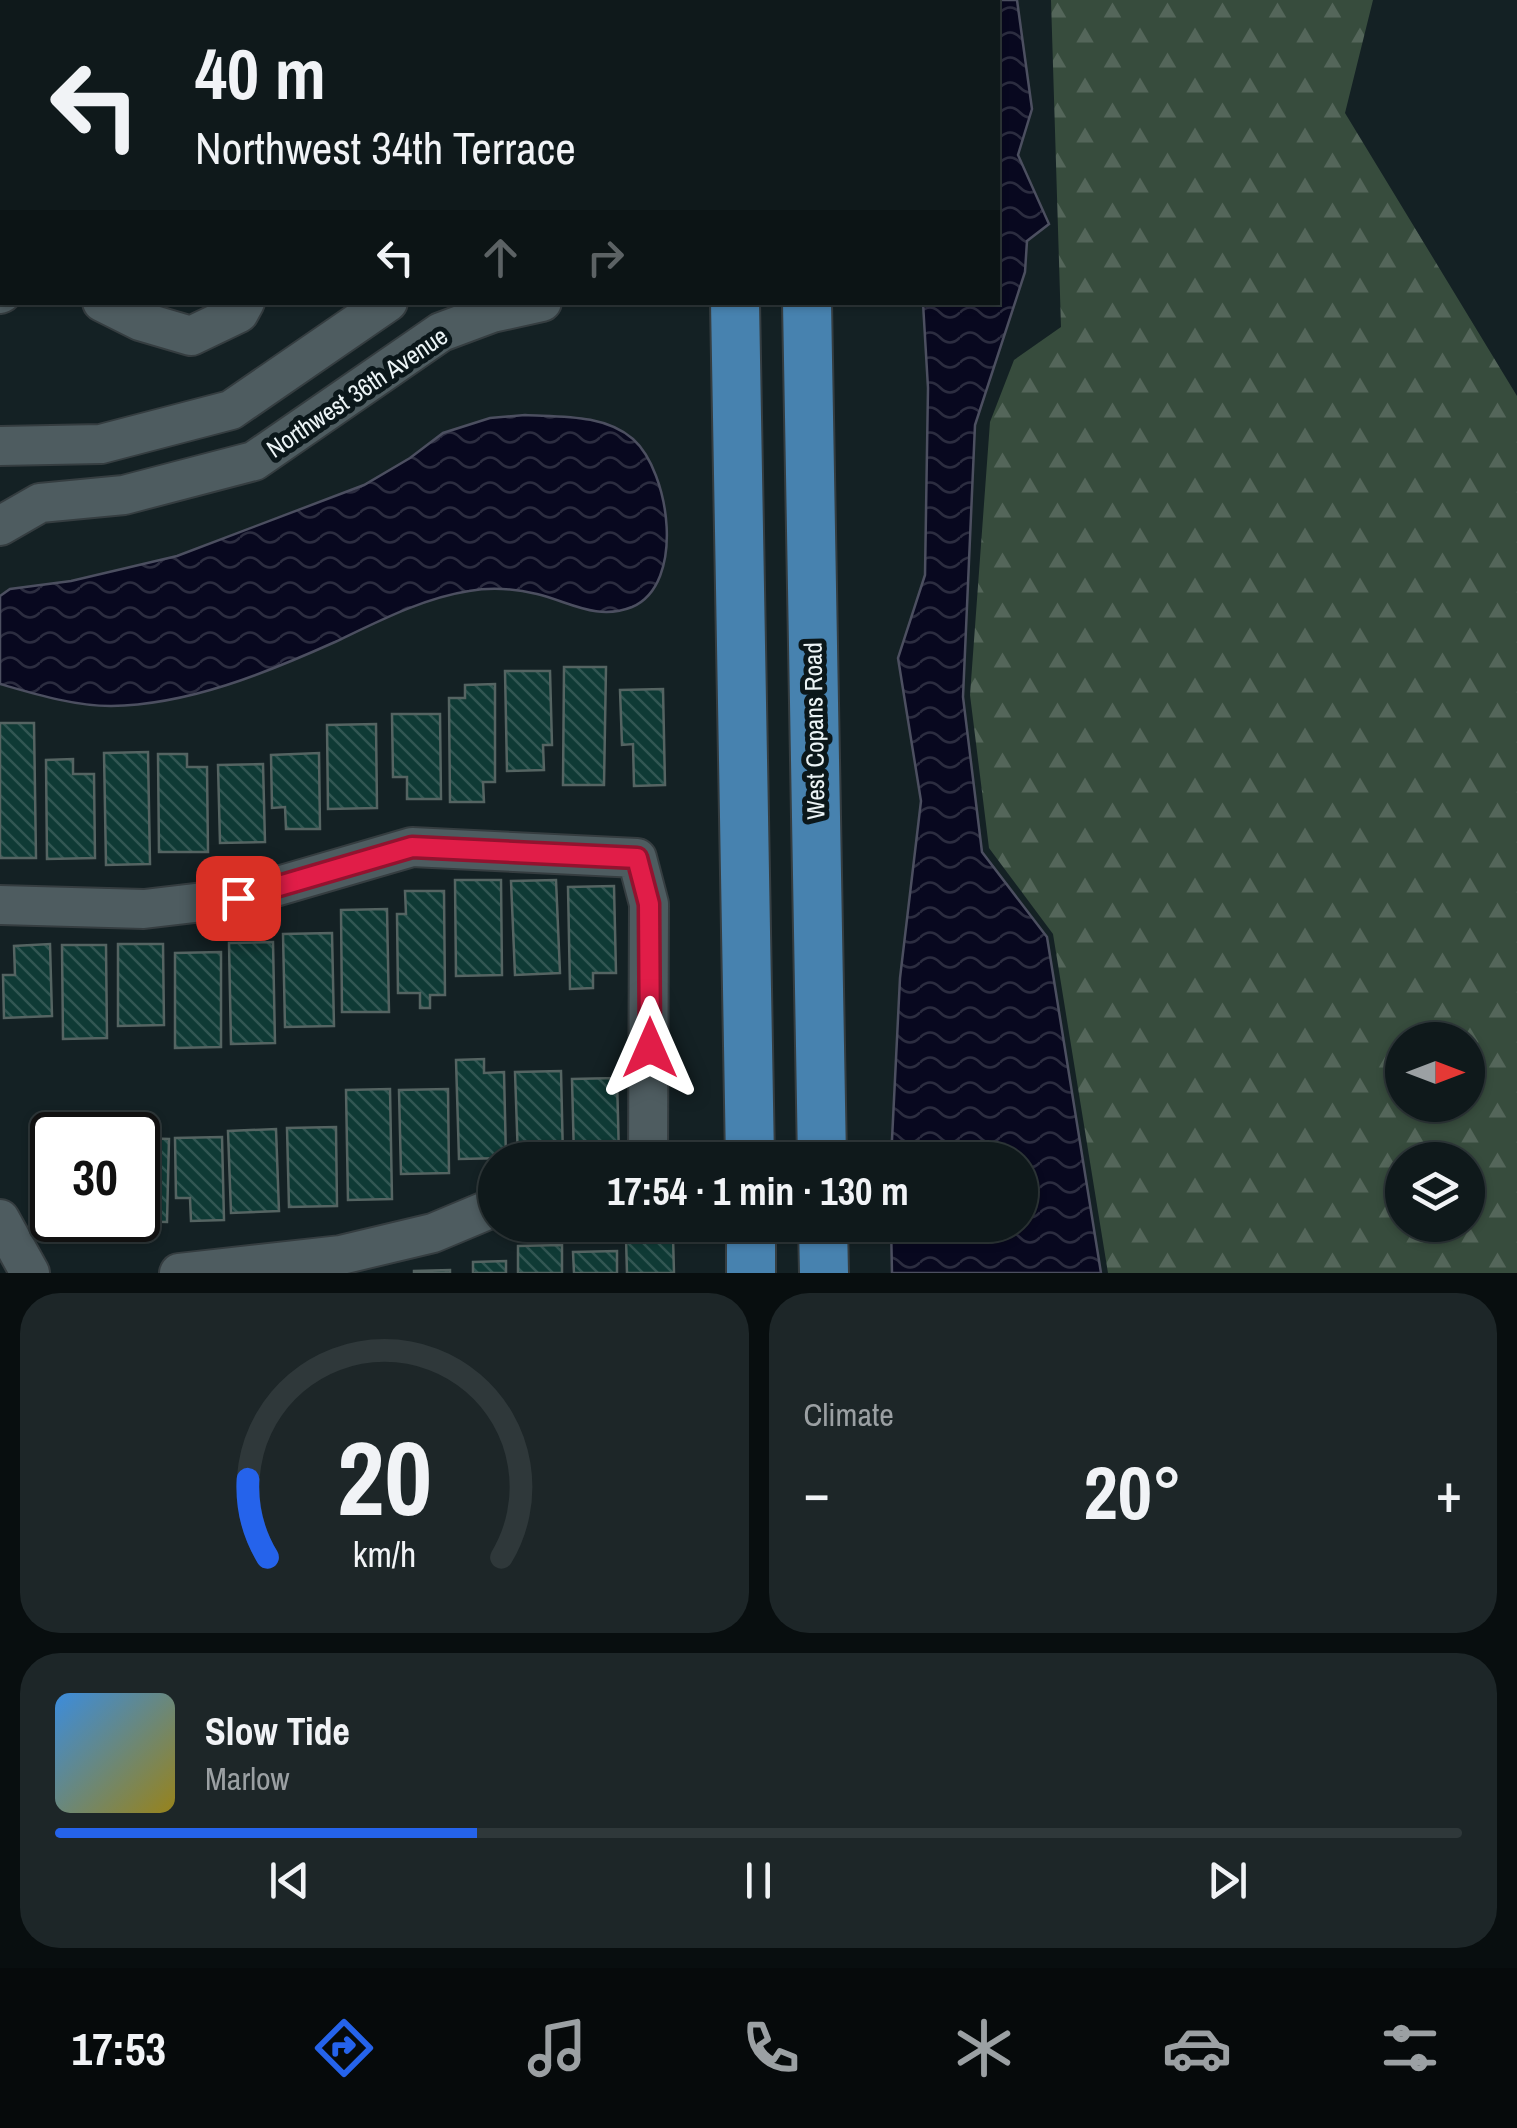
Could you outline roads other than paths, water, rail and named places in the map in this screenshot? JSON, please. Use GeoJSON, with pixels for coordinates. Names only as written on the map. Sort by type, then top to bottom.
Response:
{"type":"FeatureCollection","features":[{"type":"Feature","properties":{"kind":"main road"},"geometry":{"type":"LineString","coordinates":[[735,305],[750,1142]]}},
{"type":"Feature","properties":{"kind":"main road","name":"West Copans Road"},"geometry":{"type":"LineString","coordinates":[[807,305],[822,1142]]}},
{"type":"Feature","properties":{"kind":"main road"},"geometry":{"type":"LineString","coordinates":[[751,1242],[752,1273]]}},
{"type":"Feature","properties":{"kind":"main road"},"geometry":{"type":"LineString","coordinates":[[823,1242],[824,1273]]}},
{"type":"Feature","properties":{"kind":"street"},"geometry":{"type":"LineString","coordinates":[[108,305],[140,321],[191,336],[239,313],[243,305]]}},
{"type":"Feature","properties":{"kind":"street"},"geometry":{"type":"LineString","coordinates":[[0,446],[101,444],[231,410],[384,305]]}},
{"type":"Feature","properties":{"kind":"street","name":"Northwest 36th Avenue"},"geometry":{"type":"LineString","coordinates":[[0,526],[40,502],[124,495],[254,461],[440,332],[490,308],[516,305]]}},
{"type":"Feature","properties":{"kind":"street"},"geometry":{"type":"LineString","coordinates":[[174,425],[182,480]]}},
{"type":"Feature","properties":{"kind":"street"},"geometry":{"type":"LineString","coordinates":[[0,905],[144,909],[238,898],[412,847],[637,858],[649,904],[648,1142]]}},
{"type":"Feature","properties":{"kind":"street"},"geometry":{"type":"LineString","coordinates":[[178,1273],[340,1255],[433,1232],[478,1215]]}},
{"type":"Feature","properties":{"kind":"street"},"geometry":{"type":"LineString","coordinates":[[0,1219],[30,1273]]}},
{"type":"Feature","properties":{"kind":"water"},"geometry":{"type":"Polygon","coordinates":[[[1000,0],[1017,0],[1032,109],[1018,155],[1049,224],[1027,241],[1025,272],[975,425],[963,697],[982,852],[1047,937],[1101,1273],[892,1273],[891,1242],[1038,1242],[1038,1142],[892,1142],[900,978],[921,801],[898,658],[925,575],[928,388],[923,305],[1000,305],[1000,0]]]}},
{"type":"Feature","properties":{"kind":"water"},"geometry":{"type":"Polygon","coordinates":[[[490,418],[582,418],[609,425],[633,439],[646,455],[663,501],[666,552],[660,576],[649,595],[632,607],[595,611],[537,594],[503,589],[452,594],[400,612],[254,676],[198,693],[140,704],[83,704],[0,684],[0,596],[10,589],[71,581],[177,556],[364,485],[443,433],[490,418]]]}}]}
